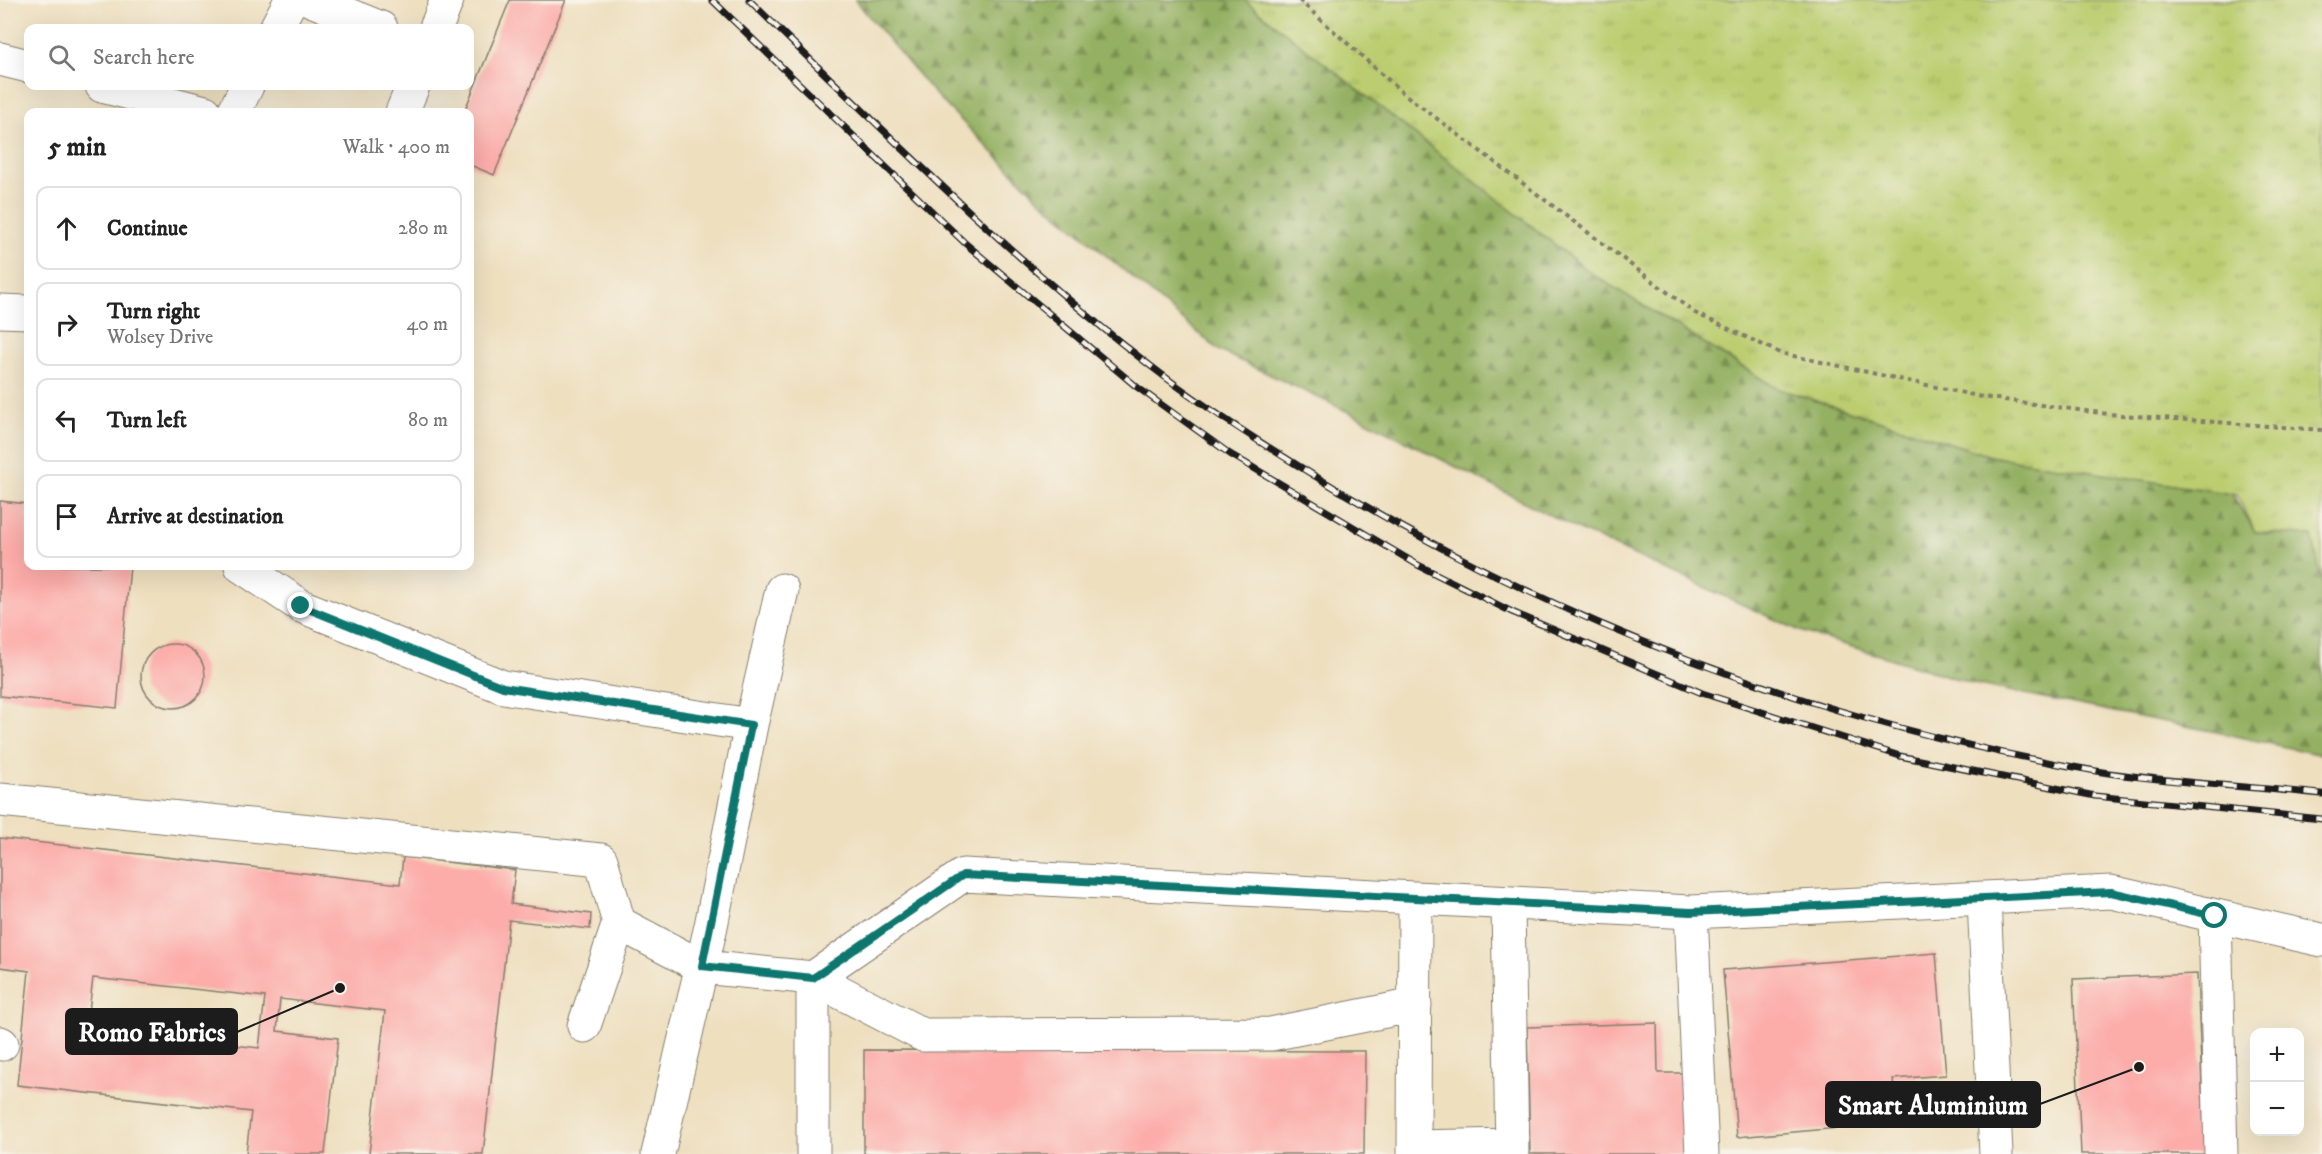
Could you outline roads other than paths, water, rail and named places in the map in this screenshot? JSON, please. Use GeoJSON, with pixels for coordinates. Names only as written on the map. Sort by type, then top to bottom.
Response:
{"type":"FeatureCollection","features":[{"type":"Feature","properties":{"kind":"lane"},"geometry":{"type":"LineString","coordinates":[[278,24],[291,0]]}},
{"type":"Feature","properties":{"kind":"lane"},"geometry":{"type":"LineString","coordinates":[[311,0],[371,24]]}},
{"type":"Feature","properties":{"kind":"lane"},"geometry":{"type":"LineString","coordinates":[[438,24],[447,0]]}},
{"type":"Feature","properties":{"kind":"lane"},"geometry":{"type":"LineString","coordinates":[[0,59],[24,65]]}},
{"type":"Feature","properties":{"kind":"lane"},"geometry":{"type":"LineString","coordinates":[[118,90],[189,108]]}},
{"type":"Feature","properties":{"kind":"lane"},"geometry":{"type":"LineString","coordinates":[[236,108],[245,90]]}},
{"type":"Feature","properties":{"kind":"lane"},"geometry":{"type":"LineString","coordinates":[[404,108],[411,90]]}},
{"type":"Feature","properties":{"kind":"lane"},"geometry":{"type":"LineString","coordinates":[[0,311],[24,312]]}},
{"type":"Feature","properties":{"kind":"lane"},"geometry":{"type":"LineString","coordinates":[[247,570],[301,606],[503,687],[751,725]]}},
{"type":"Feature","properties":{"kind":"lane"},"geometry":{"type":"LineString","coordinates":[[658,1154],[702,966],[751,725],[782,591]]}},
{"type":"Feature","properties":{"kind":"lane"},"geometry":{"type":"LineString","coordinates":[[0,800],[601,860],[619,923],[584,1026]]}},
{"type":"Feature","properties":{"kind":"lane"},"geometry":{"type":"LineString","coordinates":[[813,978],[963,875],[1415,900],[1691,912],[1984,900],[2111,892],[2322,940]]}},
{"type":"Feature","properties":{"kind":"lane"},"geometry":{"type":"LineString","coordinates":[[1415,900],[1414,1150],[1512,1149],[1509,904]]}},
{"type":"Feature","properties":{"kind":"lane"},"geometry":{"type":"LineString","coordinates":[[1984,900],[1996,1154]]}},
{"type":"Feature","properties":{"kind":"lane"},"geometry":{"type":"LineString","coordinates":[[1691,912],[1702,1154]]}},
{"type":"Feature","properties":{"kind":"lane"},"geometry":{"type":"LineString","coordinates":[[2215,916],[2221,1154]]}},
{"type":"Feature","properties":{"kind":"lane"},"geometry":{"type":"LineString","coordinates":[[619,923],[702,966],[813,978],[923,1035],[1271,1034],[1415,1005]]}},
{"type":"Feature","properties":{"kind":"lane"},"geometry":{"type":"LineString","coordinates":[[813,978],[813,1154]]}},
{"type":"Feature","properties":{"kind":"railway"},"geometry":{"type":"LineString","coordinates":[[712,0],[966,244],[1137,387],[1230,454],[1418,565],[1512,612],[1702,693],[1900,756],[2095,796],[2322,819]]}},
{"type":"Feature","properties":{"kind":"railway"},"geometry":{"type":"LineString","coordinates":[[749,0],[995,235],[1099,325],[1152,367],[1230,422],[1310,473],[1401,526],[1495,575],[1591,620],[1689,660],[1788,695],[1890,725],[1992,750],[2096,771],[2322,794]]}},
{"type":"Feature","properties":{"kind":"place","name":"Romo Fabrics"},"geometry":{"type":"Point","coordinates":[340,988]}},
{"type":"Feature","properties":{"kind":"place","name":"Smart Aluminium"},"geometry":{"type":"Point","coordinates":[2139,1067]}}]}
